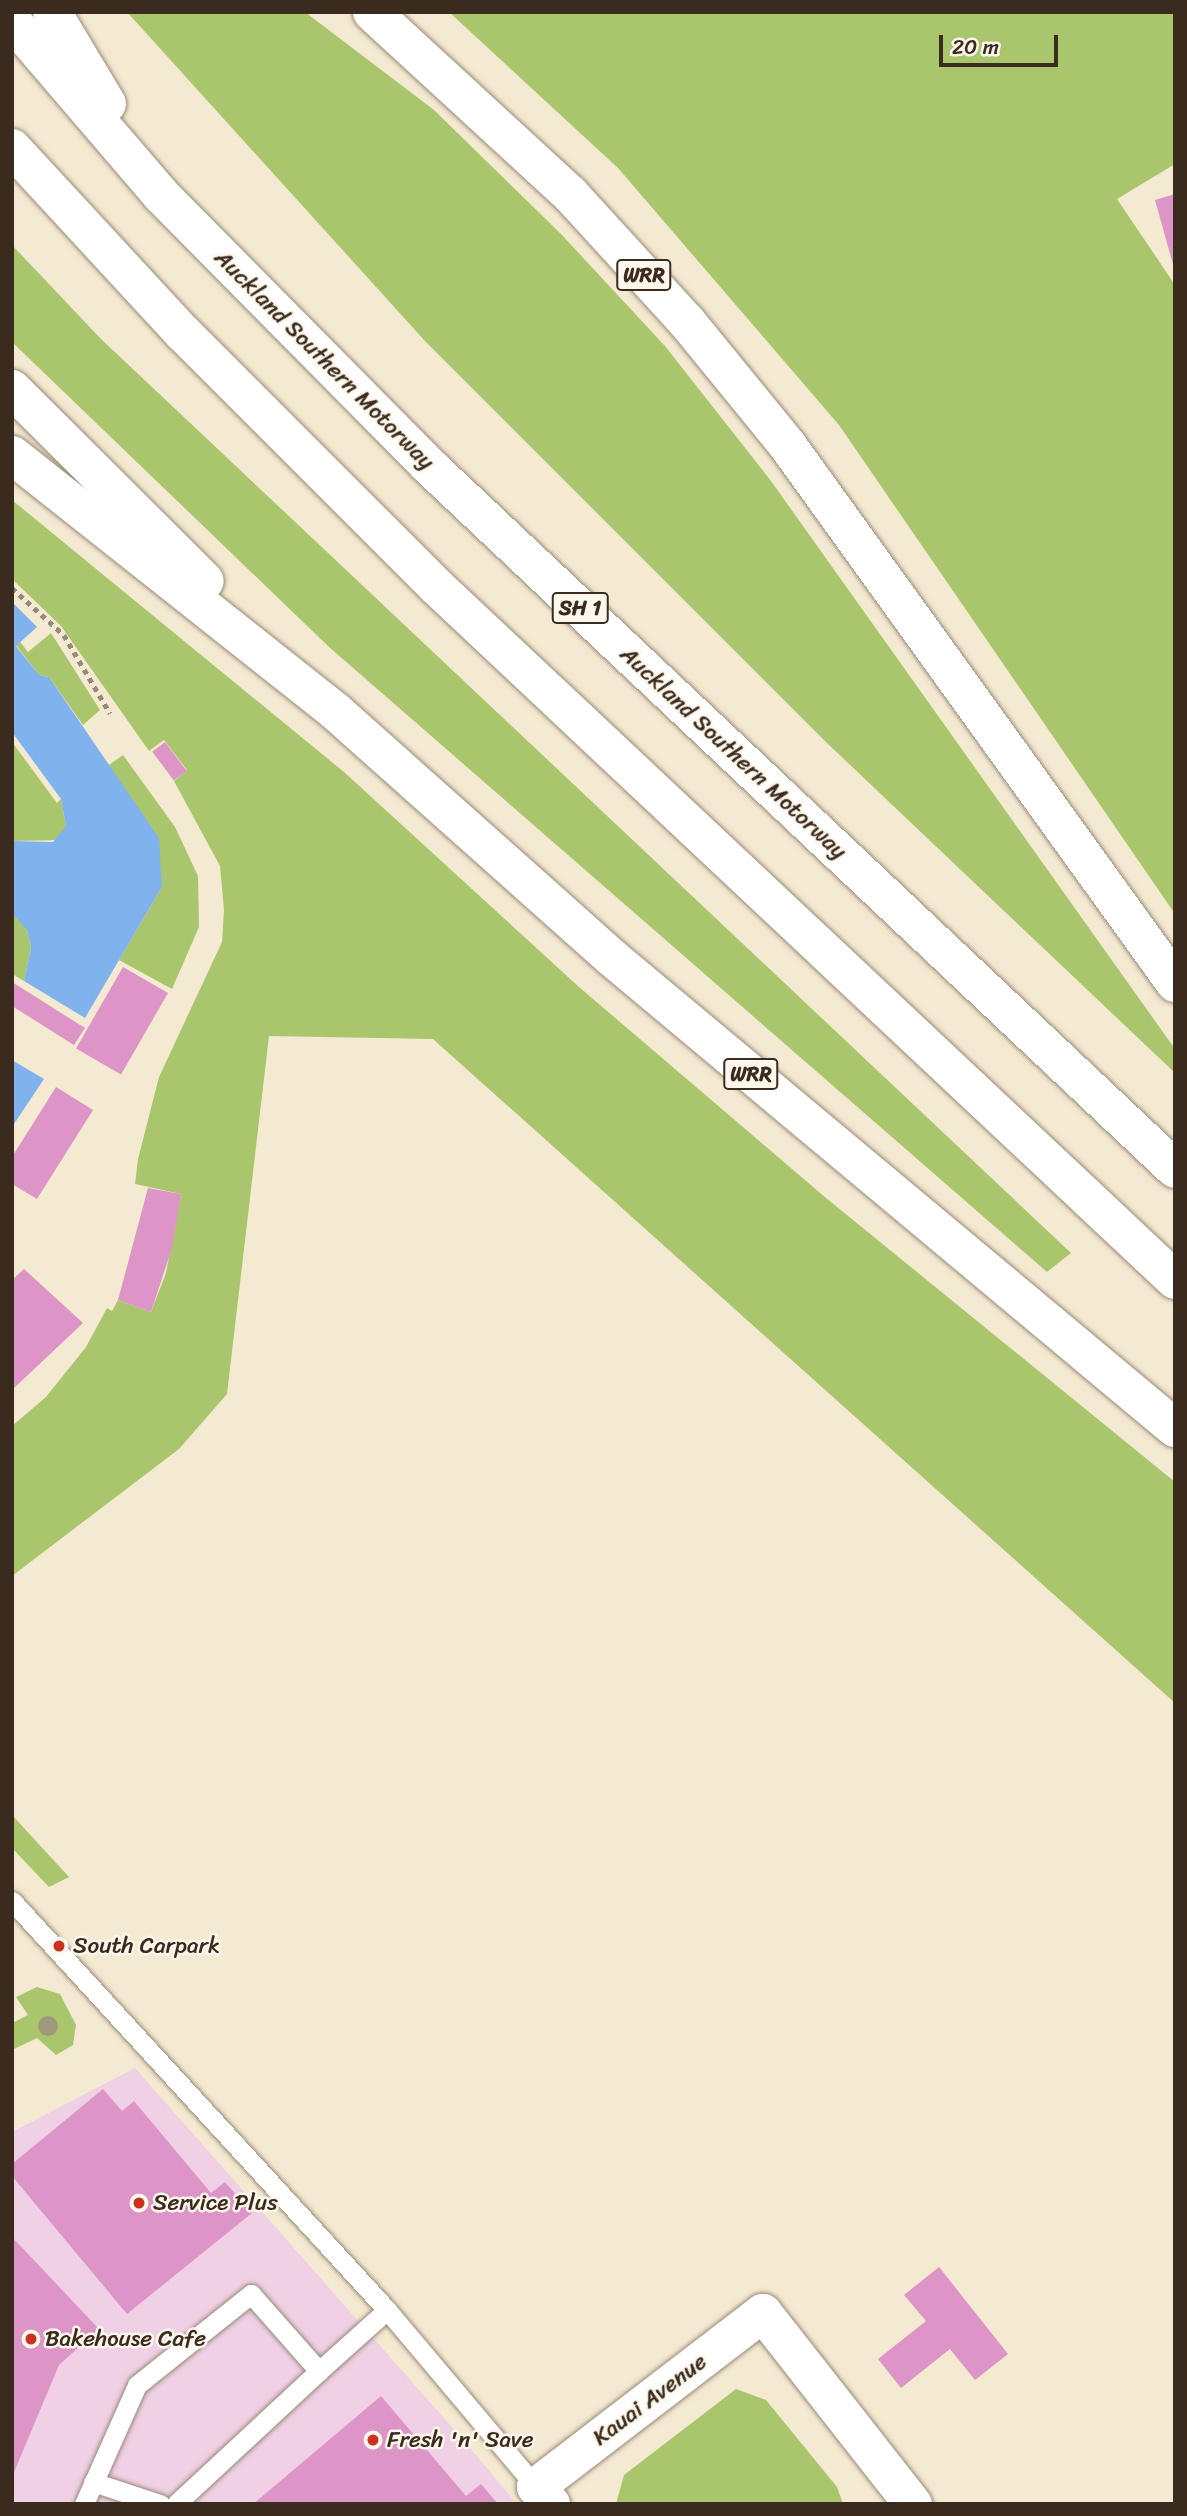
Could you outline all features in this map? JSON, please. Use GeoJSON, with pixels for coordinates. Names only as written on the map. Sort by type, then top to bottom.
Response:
{"type":"FeatureCollection","features":[{"type":"Feature","properties":{"kind":"main road"},"geometry":{"type":"LineString","coordinates":[[52,12],[161,195]]}},
{"type":"Feature","properties":{"kind":"main road","name":"WRR"},"geometry":{"type":"LineString","coordinates":[[372,12],[570,194],[687,321],[788,446],[1175,984]]}},
{"type":"Feature","properties":{"kind":"main road","name":"Auckland Southern Motorway"},"geometry":{"type":"LineString","coordinates":[[12,22],[161,195],[428,465],[1175,1169]]}},
{"type":"Feature","properties":{"kind":"main road"},"geometry":{"type":"LineString","coordinates":[[12,148],[183,333],[437,587],[1175,1280]]}},
{"type":"Feature","properties":{"kind":"main road","name":"WRR"},"geometry":{"type":"LineString","coordinates":[[12,389],[335,711],[611,957],[1175,1428]]}},
{"type":"Feature","properties":{"kind":"main road"},"geometry":{"type":"LineString","coordinates":[[12,455],[335,711]]}},
{"type":"Feature","properties":{"kind":"main road","name":"Kauai Avenue"},"geometry":{"type":"LineString","coordinates":[[543,2495],[763,2313],[913,2504]]}},
{"type":"Feature","properties":{"kind":"lane"},"geometry":{"type":"LineString","coordinates":[[12,1900],[387,2310],[543,2495]]}},
{"type":"Feature","properties":{"kind":"lane"},"geometry":{"type":"LineString","coordinates":[[84,2504],[137,2385],[251,2294],[319,2371]]}},
{"type":"Feature","properties":{"kind":"lane"},"geometry":{"type":"LineString","coordinates":[[176,2504],[387,2310]]}},
{"type":"Feature","properties":{"kind":"lane"},"geometry":{"type":"LineString","coordinates":[[93,2482],[160,2504]]}},
{"type":"Feature","properties":{"kind":"path"},"geometry":{"type":"LineString","coordinates":[[12,588],[64,635],[110,713]]}},
{"type":"Feature","properties":{"kind":"shaded area"},"geometry":{"type":"Polygon","coordinates":[[[135,2068],[517,2504],[12,2504],[12,2132],[135,2068]]]}},
{"type":"Feature","properties":{"kind":"green space"},"geometry":{"type":"Polygon","coordinates":[[[127,12],[305,12],[434,110],[561,234],[665,346],[771,481],[1175,1049],[1175,1073],[828,744],[425,341],[127,12]]]}},
{"type":"Feature","properties":{"kind":"green space"},"geometry":{"type":"Polygon","coordinates":[[[449,12],[1175,12],[1175,164],[1117,199],[1175,285],[1175,914],[839,425],[618,168],[449,12]]]}},
{"type":"Feature","properties":{"kind":"green space"},"geometry":{"type":"Polygon","coordinates":[[[12,245],[101,339],[1071,1253],[1047,1272],[329,647],[12,342],[12,245]]]}},
{"type":"Feature","properties":{"kind":"green space"},"geometry":{"type":"Polygon","coordinates":[[[12,500],[344,772],[579,987],[826,1198],[1175,1482],[1175,1703],[433,1039],[269,1036],[227,1394],[179,1449],[12,1576],[12,1426],[46,1397],[86,1347],[107,1308],[112,1311],[118,1300],[151,1312],[166,1273],[181,1194],[135,1184],[138,1159],[159,1077],[222,942],[224,910],[220,866],[174,781],[187,770],[164,740],[149,751],[61,626],[12,579],[12,500]]]}},
{"type":"Feature","properties":{"kind":"green space"},"geometry":{"type":"Polygon","coordinates":[[[51,633],[100,710],[83,725],[49,677],[39,675],[16,645],[20,642],[28,652],[51,633]]]}},
{"type":"Feature","properties":{"kind":"green space"},"geometry":{"type":"Polygon","coordinates":[[[12,742],[57,803],[61,799],[66,826],[60,840],[12,841],[12,742]]]}},
{"type":"Feature","properties":{"kind":"green space"},"geometry":{"type":"Polygon","coordinates":[[[123,755],[175,827],[198,876],[199,927],[172,989],[119,960],[162,887],[106,767],[123,755]]]}},
{"type":"Feature","properties":{"kind":"green space"},"geometry":{"type":"Polygon","coordinates":[[[13,912],[27,930],[31,948],[24,981],[12,974],[13,912]]]}},
{"type":"Feature","properties":{"kind":"green space"},"geometry":{"type":"Polygon","coordinates":[[[12,1815],[69,1877],[49,1887],[12,1848],[12,1815]]]}},
{"type":"Feature","properties":{"kind":"green space"},"geometry":{"type":"Polygon","coordinates":[[[37,1987],[60,1994],[76,2025],[73,2045],[56,2055],[37,2038],[12,2050],[12,2023],[28,2015],[16,1997],[37,1987]]]}},
{"type":"Feature","properties":{"kind":"green space"},"geometry":{"type":"Polygon","coordinates":[[[736,2389],[766,2400],[837,2487],[843,2504],[616,2504],[624,2475],[736,2389]]]}},
{"type":"Feature","properties":{"kind":"water"},"geometry":{"type":"Polygon","coordinates":[[[12,602],[37,627],[16,646],[39,675],[49,677],[159,838],[162,887],[85,1018],[24,981],[31,948],[27,930],[12,913],[12,841],[53,842],[66,826],[61,799],[12,732],[12,602]]]}},
{"type":"Feature","properties":{"kind":"water"},"geometry":{"type":"Polygon","coordinates":[[[12,1060],[44,1079],[12,1127],[12,1060]]]}},
{"type":"Feature","properties":{"kind":"building"},"geometry":{"type":"Polygon","coordinates":[[[1175,194],[1175,267],[1174,268],[1155,200],[1175,194]]]}},
{"type":"Feature","properties":{"kind":"building"},"geometry":{"type":"Polygon","coordinates":[[[165,742],[187,771],[174,780],[152,752],[165,742]]]}},
{"type":"Feature","properties":{"kind":"building"},"geometry":{"type":"Polygon","coordinates":[[[123,967],[168,993],[121,1074],[76,1048],[123,967]]]}},
{"type":"Feature","properties":{"kind":"building"},"geometry":{"type":"Polygon","coordinates":[[[12,982],[85,1028],[74,1045],[12,1006],[12,982]]]}},
{"type":"Feature","properties":{"kind":"building"},"geometry":{"type":"Polygon","coordinates":[[[56,1087],[93,1110],[37,1199],[12,1184],[12,1157],[56,1087]]]}},
{"type":"Feature","properties":{"kind":"building"},"geometry":{"type":"Polygon","coordinates":[[[148,1188],[181,1194],[172,1248],[151,1312],[118,1300],[148,1188]]]}},
{"type":"Feature","properties":{"kind":"building"},"geometry":{"type":"Polygon","coordinates":[[[24,1269],[83,1323],[12,1390],[12,1280],[24,1269]]]}},
{"type":"Feature","properties":{"kind":"building","name":"Service Plus"},"geometry":{"type":"Polygon","coordinates":[[[103,2089],[122,2111],[134,2101],[211,2193],[225,2182],[252,2213],[127,2314],[12,2176],[12,2164],[103,2089]]]}},
{"type":"Feature","properties":{"kind":"building"},"geometry":{"type":"Polygon","coordinates":[[[12,2237],[99,2329],[59,2365],[12,2477],[12,2237]]]}},
{"type":"Feature","properties":{"kind":"building"},"geometry":{"type":"Polygon","coordinates":[[[939,2267],[1008,2354],[975,2380],[950,2349],[901,2388],[878,2359],[926,2321],[904,2295],[939,2267]]]}},
{"type":"Feature","properties":{"kind":"building","name":"Fresh 'n' Save"},"geometry":{"type":"Polygon","coordinates":[[[381,2396],[466,2496],[481,2484],[498,2504],[253,2504],[381,2396]]]}},
{"type":"Feature","properties":{"kind":"place","name":"South Carpark"},"geometry":{"type":"Point","coordinates":[59,1946]}},
{"type":"Feature","properties":{"kind":"place","name":"Service Plus"},"geometry":{"type":"Point","coordinates":[139,2203]}},
{"type":"Feature","properties":{"kind":"place","name":"Bakehouse Cafe"},"geometry":{"type":"Point","coordinates":[31,2339]}},
{"type":"Feature","properties":{"kind":"place","name":"Fresh 'n' Save"},"geometry":{"type":"Point","coordinates":[373,2440]}}]}
